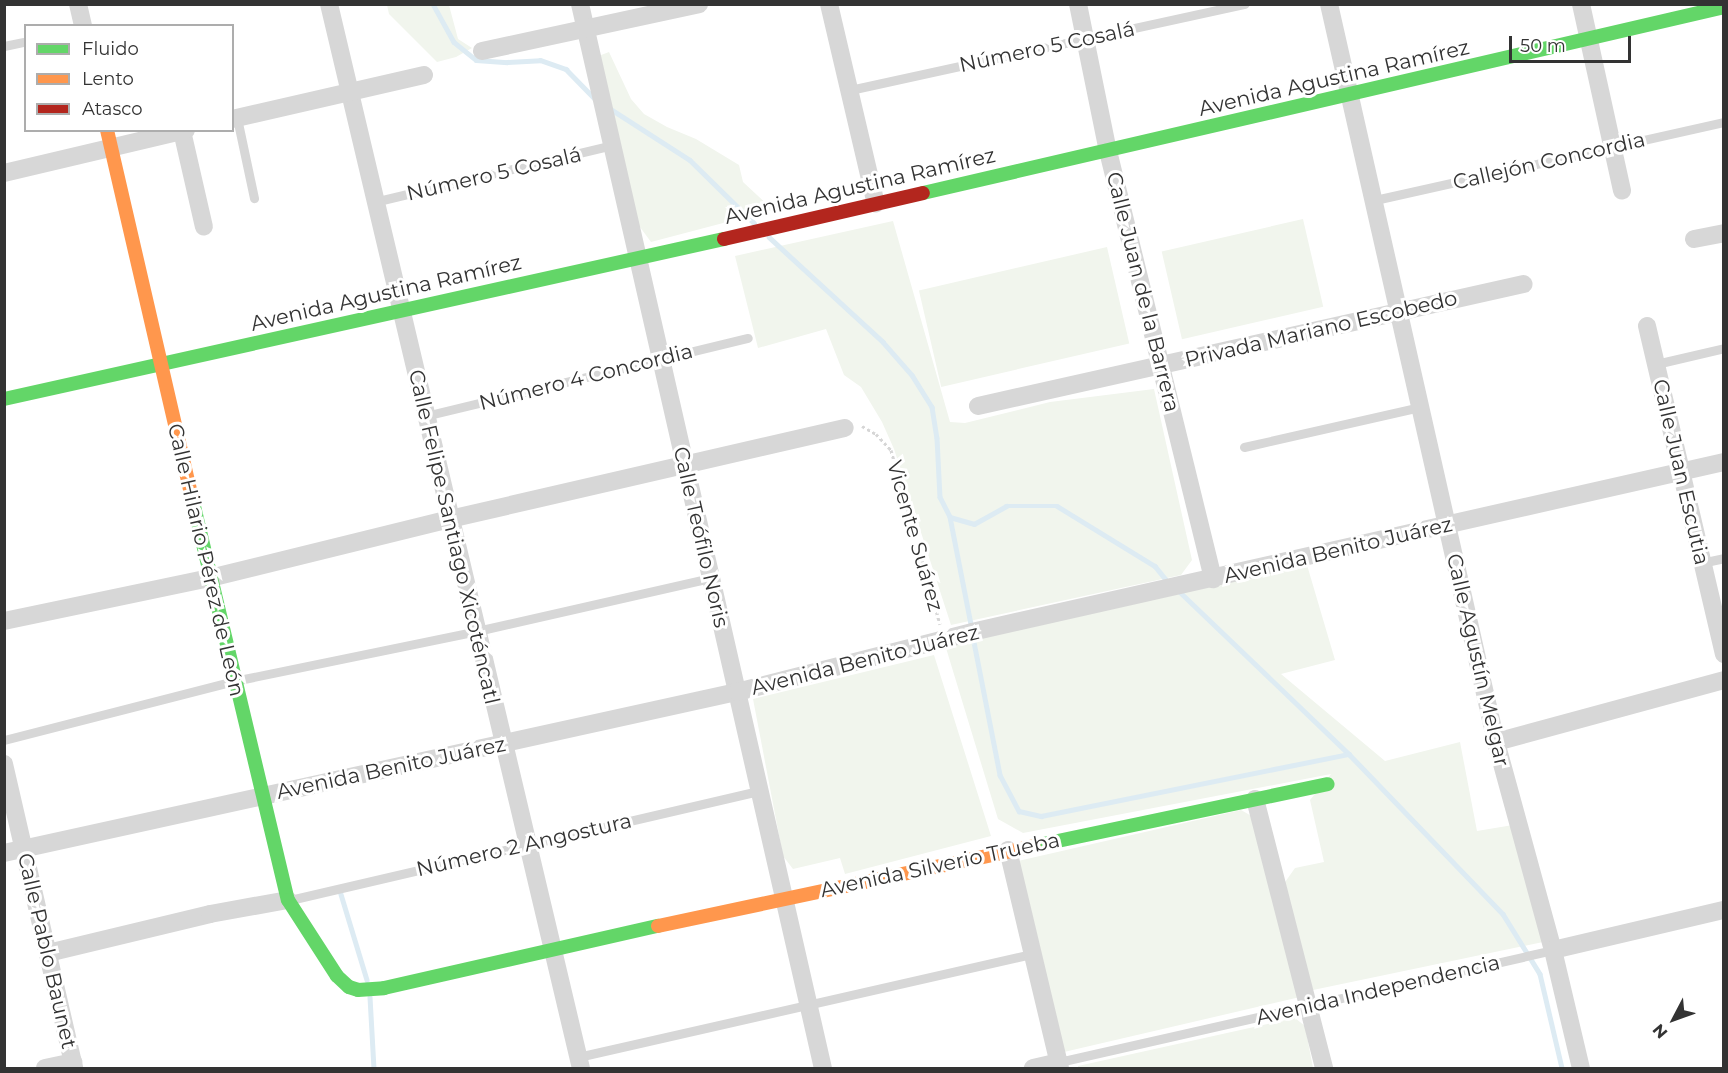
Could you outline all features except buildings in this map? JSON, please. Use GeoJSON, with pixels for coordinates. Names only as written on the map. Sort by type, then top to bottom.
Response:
{"type":"FeatureCollection","features":[{"type":"Feature","properties":{"kind":"street"},"geometry":{"type":"LineString","coordinates":[[78,4],[83,24]]}},
{"type":"Feature","properties":{"kind":"street","name":"Calle Felipe Santiago Xicoténcatl"},"geometry":{"type":"LineString","coordinates":[[328,4],[580,1063]]}},
{"type":"Feature","properties":{"kind":"street","name":"Calle Teófilo Noris"},"geometry":{"type":"LineString","coordinates":[[580,4],[823,1068]]}},
{"type":"Feature","properties":{"kind":"street"},"geometry":{"type":"LineString","coordinates":[[482,51],[699,4]]}},
{"type":"Feature","properties":{"kind":"street"},"geometry":{"type":"LineString","coordinates":[[829,4],[876,204]]}},
{"type":"Feature","properties":{"kind":"street","name":"Calle Juan de la Barrera"},"geometry":{"type":"LineString","coordinates":[[1078,4],[1108,151],[1213,579]]}},
{"type":"Feature","properties":{"kind":"street","name":"Calle Agustín Melgar"},"geometry":{"type":"LineString","coordinates":[[1329,4],[1496,742],[1553,950],[1581,1068]]}},
{"type":"Feature","properties":{"kind":"street"},"geometry":{"type":"LineString","coordinates":[[1581,4],[1622,191]]}},
{"type":"Feature","properties":{"kind":"street","name":"Avenida Agustina Ramírez"},"geometry":{"type":"LineString","coordinates":[[4,399],[716,241],[1724,8]]}},
{"type":"Feature","properties":{"kind":"street"},"geometry":{"type":"LineString","coordinates":[[235,119],[424,75]]}},
{"type":"Feature","properties":{"kind":"street"},"geometry":{"type":"LineString","coordinates":[[4,173],[109,139],[175,132]]}},
{"type":"Feature","properties":{"kind":"street"},"geometry":{"type":"LineString","coordinates":[[184,132],[204,227]]}},
{"type":"Feature","properties":{"kind":"street","name":"Calle Hilario Pérez de León"},"geometry":{"type":"LineString","coordinates":[[109,139],[254,767],[264,795],[288,900],[337,976]]}},
{"type":"Feature","properties":{"kind":"street"},"geometry":{"type":"LineString","coordinates":[[1694,239],[1724,232]]}},
{"type":"Feature","properties":{"kind":"street","name":"Privada Mariano Escobedo"},"geometry":{"type":"LineString","coordinates":[[978,406],[1524,284]]}},
{"type":"Feature","properties":{"kind":"street","name":"Calle Juan Escutia"},"geometry":{"type":"LineString","coordinates":[[1647,326],[1724,654]]}},
{"type":"Feature","properties":{"kind":"street"},"geometry":{"type":"LineString","coordinates":[[4,621],[210,578],[450,519],[845,428]]}},
{"type":"Feature","properties":{"kind":"street","name":"Avenida Benito Juárez"},"geometry":{"type":"LineString","coordinates":[[4,853],[504,745],[737,692],[1171,586],[1213,579],[1724,462]]}},
{"type":"Feature","properties":{"kind":"street"},"geometry":{"type":"LineString","coordinates":[[1496,742],[1724,680]]}},
{"type":"Feature","properties":{"kind":"street","name":"Calle Pablo Baunet"},"geometry":{"type":"LineString","coordinates":[[4,764],[73,1065]]}},
{"type":"Feature","properties":{"kind":"street","name":"Avenida Silverio Trueba"},"geometry":{"type":"LineString","coordinates":[[337,976],[343,983],[358,990],[384,988],[553,952],[784,898],[1328,784]]}},
{"type":"Feature","properties":{"kind":"street"},"geometry":{"type":"LineString","coordinates":[[1255,799],[1310,1005],[1324,1068]]}},
{"type":"Feature","properties":{"kind":"street"},"geometry":{"type":"LineString","coordinates":[[1008,850],[1060,1065]]}},
{"type":"Feature","properties":{"kind":"street"},"geometry":{"type":"LineString","coordinates":[[48,953],[210,914],[288,900]]}},
{"type":"Feature","properties":{"kind":"street","name":"Avenida Independencia"},"geometry":{"type":"LineString","coordinates":[[1553,950],[1724,910]]}},
{"type":"Feature","properties":{"kind":"street"},"geometry":{"type":"LineString","coordinates":[[45,1068],[73,1065]]}},
{"type":"Feature","properties":{"kind":"street","name":"Avenida Independencia"},"geometry":{"type":"LineString","coordinates":[[1033,1068],[1060,1065]]}},
{"type":"Feature","properties":{"kind":"lane","name":"Número 5 Cosalá"},"geometry":{"type":"LineString","coordinates":[[850,90],[1245,4]]}},
{"type":"Feature","properties":{"kind":"lane"},"geometry":{"type":"LineString","coordinates":[[4,46],[23,42]]}},
{"type":"Feature","properties":{"kind":"lane"},"geometry":{"type":"LineString","coordinates":[[235,119],[254,198]]}},
{"type":"Feature","properties":{"kind":"lane","name":"Callejón Concordia"},"geometry":{"type":"LineString","coordinates":[[1375,200],[1724,122]]}},
{"type":"Feature","properties":{"kind":"lane","name":"Número 5 Cosalá"},"geometry":{"type":"LineString","coordinates":[[374,202],[613,145]]}},
{"type":"Feature","properties":{"kind":"lane","name":"Número 4 Concordia"},"geometry":{"type":"LineString","coordinates":[[425,416],[748,338]]}},
{"type":"Feature","properties":{"kind":"lane"},"geometry":{"type":"LineString","coordinates":[[1656,364],[1724,348]]}},
{"type":"Feature","properties":{"kind":"lane"},"geometry":{"type":"LineString","coordinates":[[1244,447],[1420,407]]}},
{"type":"Feature","properties":{"kind":"lane"},"geometry":{"type":"LineString","coordinates":[[1701,563],[1724,558]]}},
{"type":"Feature","properties":{"kind":"lane"},"geometry":{"type":"LineString","coordinates":[[4,740],[234,681],[477,631],[711,578]]}},
{"type":"Feature","properties":{"kind":"lane","name":"Número 2 Angostura"},"geometry":{"type":"LineString","coordinates":[[288,900],[760,791]]}},
{"type":"Feature","properties":{"kind":"lane","name":"Avenida Independencia"},"geometry":{"type":"LineString","coordinates":[[1060,1065],[1553,950]]}},
{"type":"Feature","properties":{"kind":"lane"},"geometry":{"type":"LineString","coordinates":[[580,1063],[1034,953]]}},
{"type":"Feature","properties":{"kind":"path","name":"Vicente Suárez"},"geometry":{"type":"LineString","coordinates":[[845,428],[861,426],[876,434],[891,450],[945,640]]}},
{"type":"Feature","properties":{"kind":"shaded area"},"geometry":{"type":"Polygon","coordinates":[[[387,5],[449,5],[458,39],[472,48],[456,57],[437,62],[389,14],[387,5]]]}},
{"type":"Feature","properties":{"kind":"shaded area"},"geometry":{"type":"Polygon","coordinates":[[[609,52],[631,99],[644,114],[696,139],[739,165],[743,182],[773,210],[651,242],[637,223],[596,57],[609,52]]]}},
{"type":"Feature","properties":{"kind":"shaded area"},"geometry":{"type":"Polygon","coordinates":[[[1303,219],[1323,307],[1182,339],[1162,252],[1303,219]]]}},
{"type":"Feature","properties":{"kind":"shaded area"},"geometry":{"type":"Polygon","coordinates":[[[893,221],[950,422],[965,423],[1050,402],[1154,389],[1192,560],[1181,575],[951,625],[894,449],[882,422],[861,387],[844,375],[826,329],[758,348],[735,256],[893,221]]]}},
{"type":"Feature","properties":{"kind":"shaded area"},"geometry":{"type":"Polygon","coordinates":[[[1107,247],[1129,343],[941,387],[919,290],[1107,247]]]}},
{"type":"Feature","properties":{"kind":"shaded area"},"geometry":{"type":"Polygon","coordinates":[[[1307,565],[1335,660],[1281,674],[1385,761],[1460,742],[1477,831],[1513,825],[1543,942],[1313,990],[1283,885],[1295,868],[1324,862],[1310,800],[1331,774],[1023,833],[998,819],[946,648],[957,640],[1307,565]]]}},
{"type":"Feature","properties":{"kind":"shaded area"},"geometry":{"type":"Polygon","coordinates":[[[934,655],[991,836],[845,874],[840,858],[793,869],[783,856],[753,699],[934,655]]]}},
{"type":"Feature","properties":{"kind":"shaded area"},"geometry":{"type":"Polygon","coordinates":[[[1241,810],[1255,818],[1300,997],[1064,1052],[1018,861],[1241,810]]]}},
{"type":"Feature","properties":{"kind":"shaded area"},"geometry":{"type":"Polygon","coordinates":[[[1295,1018],[1305,1026],[1313,1068],[1078,1068],[1078,1066],[1295,1018]]]}},
{"type":"Feature","properties":{"kind":"waterway"},"geometry":{"type":"LineString","coordinates":[[433,4],[454,42],[476,60],[507,62],[540,60],[566,69],[597,101]]}},
{"type":"Feature","properties":{"kind":"waterway"},"geometry":{"type":"LineString","coordinates":[[609,108],[690,160],[754,223]]}},
{"type":"Feature","properties":{"kind":"waterway"},"geometry":{"type":"LineString","coordinates":[[769,237],[883,342],[912,375],[932,407],[937,438],[940,497],[950,517],[974,524],[1006,506],[1057,506],[1155,566],[1168,582]]}},
{"type":"Feature","properties":{"kind":"waterway"},"geometry":{"type":"LineString","coordinates":[[950,517],[972,629]]}},
{"type":"Feature","properties":{"kind":"waterway"},"geometry":{"type":"LineString","coordinates":[[1179,591],[1349,754],[1503,914],[1540,974],[1562,1068]]}},
{"type":"Feature","properties":{"kind":"waterway"},"geometry":{"type":"LineString","coordinates":[[973,637],[1000,775],[1019,811],[1041,816],[1349,754]]}},
{"type":"Feature","properties":{"kind":"waterway"},"geometry":{"type":"LineString","coordinates":[[340,891],[367,980]]}},
{"type":"Feature","properties":{"kind":"waterway"},"geometry":{"type":"LineString","coordinates":[[370,997],[374,1068]]}},
{"type":"Feature","properties":{"kind":"traffic: fast"},"geometry":{"type":"LineString","coordinates":[[923,193],[1724,7]]}},
{"type":"Feature","properties":{"kind":"traffic: fast"},"geometry":{"type":"LineString","coordinates":[[4,399],[724,239]]}},
{"type":"Feature","properties":{"kind":"traffic: fast"},"geometry":{"type":"LineString","coordinates":[[193,502],[288,900],[337,976],[349,987],[358,990],[384,988],[658,926]]}},
{"type":"Feature","properties":{"kind":"traffic: fast"},"geometry":{"type":"LineString","coordinates":[[1034,846],[1328,784]]}},
{"type":"Feature","properties":{"kind":"traffic: slow"},"geometry":{"type":"LineString","coordinates":[[107,132],[193,502]]}},
{"type":"Feature","properties":{"kind":"traffic: slow"},"geometry":{"type":"LineString","coordinates":[[658,926],[1034,846]]}},
{"type":"Feature","properties":{"kind":"traffic: jam"},"geometry":{"type":"LineString","coordinates":[[724,239],[923,193]]}}]}
